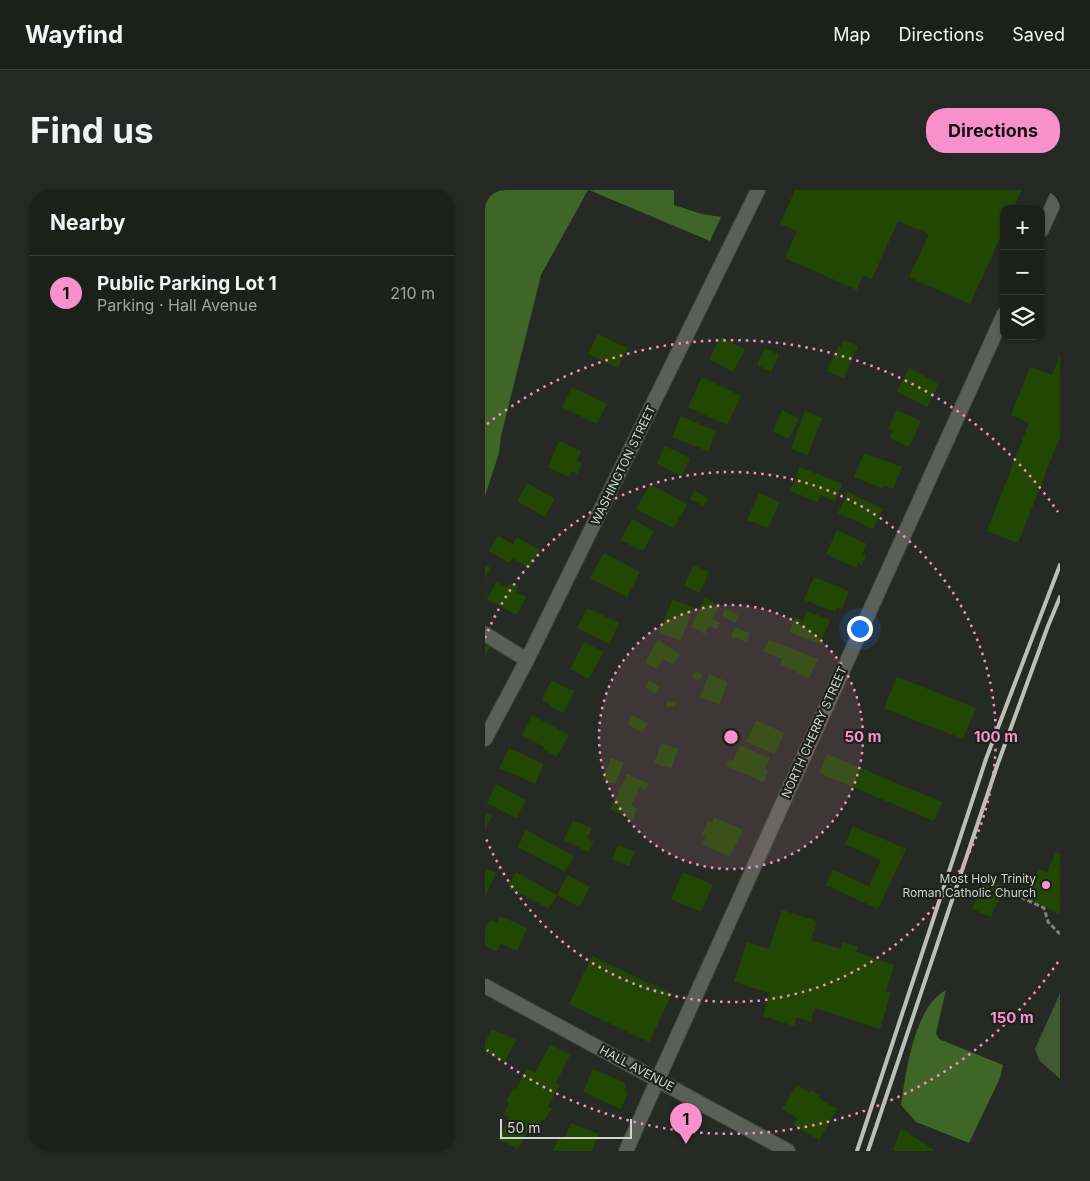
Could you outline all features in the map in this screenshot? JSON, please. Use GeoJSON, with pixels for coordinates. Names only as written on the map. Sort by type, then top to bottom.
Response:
{"type":"FeatureCollection","features":[{"type":"Feature","properties":{"kind":"street","name":"WASHINGTON STREET"},"geometry":{"type":"LineString","coordinates":[[485,739],[527,660],[758,190]]}},
{"type":"Feature","properties":{"kind":"street"},"geometry":{"type":"LineString","coordinates":[[1045,222],[1060,190]]}},
{"type":"Feature","properties":{"kind":"street","name":"NORTH CHERRY STREET"},"geometry":{"type":"LineString","coordinates":[[626,1151],[1000,323]]}},
{"type":"Feature","properties":{"kind":"street"},"geometry":{"type":"LineString","coordinates":[[485,634],[527,660]]}},
{"type":"Feature","properties":{"kind":"street","name":"HALL AVENUE"},"geometry":{"type":"LineString","coordinates":[[485,986],[788,1151]]}},
{"type":"Feature","properties":{"kind":"path"},"geometry":{"type":"LineString","coordinates":[[1014,894],[1044,908],[1048,922],[1060,934]]}},
{"type":"Feature","properties":{"kind":"green space"},"geometry":{"type":"Polygon","coordinates":[[[485,190],[588,190],[541,275],[501,436],[499,453],[485,496],[485,190]]]}},
{"type":"Feature","properties":{"kind":"green space"},"geometry":{"type":"Polygon","coordinates":[[[589,190],[674,190],[674,205],[702,214],[721,217],[710,241],[589,190]]]}},
{"type":"Feature","properties":{"kind":"green space"},"geometry":{"type":"Polygon","coordinates":[[[946,990],[936,1033],[939,1039],[1003,1065],[1000,1078],[969,1143],[916,1122],[901,1105],[909,1059],[919,1025],[935,998],[946,990]]]}},
{"type":"Feature","properties":{"kind":"green space"},"geometry":{"type":"Polygon","coordinates":[[[1060,993],[1060,1079],[1039,1060],[1035,1049],[1060,993]]]}},
{"type":"Feature","properties":{"kind":"building"},"geometry":{"type":"Polygon","coordinates":[[[795,190],[1022,190],[1015,205],[1000,205],[1000,239],[970,304],[909,277],[929,234],[898,221],[872,279],[863,275],[857,290],[785,258],[797,231],[780,224],[795,190]]]}},
{"type":"Feature","properties":{"kind":"building"},"geometry":{"type":"Polygon","coordinates":[[[598,334],[627,348],[618,368],[588,354],[598,334]]]}},
{"type":"Feature","properties":{"kind":"building"},"geometry":{"type":"Polygon","coordinates":[[[721,337],[745,350],[733,372],[709,359],[721,337]]]}},
{"type":"Feature","properties":{"kind":"building"},"geometry":{"type":"Polygon","coordinates":[[[844,340],[858,346],[844,378],[827,371],[838,346],[840,347],[844,340]]]}},
{"type":"Feature","properties":{"kind":"building"},"geometry":{"type":"Polygon","coordinates":[[[765,348],[779,355],[771,372],[757,365],[765,348]]]}},
{"type":"Feature","properties":{"kind":"building"},"geometry":{"type":"Polygon","coordinates":[[[1060,355],[1060,437],[1018,543],[987,531],[1029,423],[1011,415],[1030,367],[1052,375],[1060,355]]]}},
{"type":"Feature","properties":{"kind":"building"},"geometry":{"type":"Polygon","coordinates":[[[909,368],[939,384],[927,407],[897,391],[909,368]]]}},
{"type":"Feature","properties":{"kind":"building"},"geometry":{"type":"Polygon","coordinates":[[[702,377],[741,396],[727,425],[688,407],[702,377]]]}},
{"type":"Feature","properties":{"kind":"building"},"geometry":{"type":"Polygon","coordinates":[[[572,387],[607,404],[597,424],[562,407],[572,387]]]}},
{"type":"Feature","properties":{"kind":"building"},"geometry":{"type":"Polygon","coordinates":[[[782,410],[799,418],[789,439],[773,431],[782,410]]]}},
{"type":"Feature","properties":{"kind":"building"},"geometry":{"type":"Polygon","coordinates":[[[897,410],[921,421],[909,447],[890,438],[893,431],[888,429],[897,410]]]}},
{"type":"Feature","properties":{"kind":"building"},"geometry":{"type":"Polygon","coordinates":[[[805,411],[822,418],[808,455],[791,449],[805,411]]]}},
{"type":"Feature","properties":{"kind":"building"},"geometry":{"type":"Polygon","coordinates":[[[681,416],[716,431],[708,451],[672,437],[681,416]]]}},
{"type":"Feature","properties":{"kind":"building"},"geometry":{"type":"Polygon","coordinates":[[[559,441],[581,451],[577,461],[582,463],[577,474],[572,471],[569,477],[548,467],[559,441]]]}},
{"type":"Feature","properties":{"kind":"building"},"geometry":{"type":"Polygon","coordinates":[[[665,446],[690,458],[682,476],[657,464],[665,446]]]}},
{"type":"Feature","properties":{"kind":"building"},"geometry":{"type":"Polygon","coordinates":[[[864,453],[902,467],[893,489],[885,486],[881,488],[854,477],[864,453]]]}},
{"type":"Feature","properties":{"kind":"building"},"geometry":{"type":"Polygon","coordinates":[[[800,467],[842,484],[835,501],[821,495],[818,502],[790,491],[800,467]]]}},
{"type":"Feature","properties":{"kind":"building"},"geometry":{"type":"Polygon","coordinates":[[[527,483],[555,499],[545,517],[517,501],[527,483]]]}},
{"type":"Feature","properties":{"kind":"building"},"geometry":{"type":"Polygon","coordinates":[[[650,484],[687,504],[674,528],[636,509],[650,484]]]}},
{"type":"Feature","properties":{"kind":"building"},"geometry":{"type":"Polygon","coordinates":[[[694,491],[708,498],[704,506],[690,499],[694,491]]]}},
{"type":"Feature","properties":{"kind":"building"},"geometry":{"type":"Polygon","coordinates":[[[848,492],[883,509],[873,529],[838,513],[848,492]]]}},
{"type":"Feature","properties":{"kind":"building"},"geometry":{"type":"Polygon","coordinates":[[[759,493],[780,502],[768,528],[747,520],[759,493]]]}},
{"type":"Feature","properties":{"kind":"building"},"geometry":{"type":"Polygon","coordinates":[[[632,519],[654,531],[643,551],[621,540],[632,519]]]}},
{"type":"Feature","properties":{"kind":"building"},"geometry":{"type":"Polygon","coordinates":[[[837,530],[867,544],[862,554],[866,556],[862,565],[858,563],[856,568],[826,554],[837,530]]]}},
{"type":"Feature","properties":{"kind":"building"},"geometry":{"type":"Polygon","coordinates":[[[498,536],[513,544],[517,537],[540,550],[529,568],[512,558],[509,563],[489,551],[498,536]]]}},
{"type":"Feature","properties":{"kind":"building"},"geometry":{"type":"Polygon","coordinates":[[[604,553],[640,572],[627,597],[590,578],[604,553]]]}},
{"type":"Feature","properties":{"kind":"building"},"geometry":{"type":"Polygon","coordinates":[[[485,565],[491,568],[485,578],[485,565]]]}},
{"type":"Feature","properties":{"kind":"building"},"geometry":{"type":"Polygon","coordinates":[[[693,565],[709,572],[700,593],[684,586],[693,565]]]}},
{"type":"Feature","properties":{"kind":"building"},"geometry":{"type":"Polygon","coordinates":[[[814,577],[849,591],[842,609],[837,607],[835,612],[804,600],[814,577]]]}},
{"type":"Feature","properties":{"kind":"building"},"geometry":{"type":"Polygon","coordinates":[[[496,582],[507,587],[509,583],[518,587],[516,592],[526,597],[517,615],[487,599],[496,582]]]}},
{"type":"Feature","properties":{"kind":"building"},"geometry":{"type":"Polygon","coordinates":[[[705,598],[719,606],[712,619],[720,623],[717,629],[709,626],[705,634],[691,627],[705,598]]]}},
{"type":"Feature","properties":{"kind":"building"},"geometry":{"type":"Polygon","coordinates":[[[673,599],[694,608],[680,641],[659,632],[673,599]]]}},
{"type":"Feature","properties":{"kind":"building"},"geometry":{"type":"Polygon","coordinates":[[[587,608],[619,623],[609,644],[577,628],[587,608]]]}},
{"type":"Feature","properties":{"kind":"building"},"geometry":{"type":"Polygon","coordinates":[[[725,608],[739,616],[735,623],[722,616],[725,608]]]}},
{"type":"Feature","properties":{"kind":"building"},"geometry":{"type":"Polygon","coordinates":[[[807,611],[830,620],[820,644],[789,632],[795,617],[803,621],[807,611]]]}},
{"type":"Feature","properties":{"kind":"building"},"geometry":{"type":"Polygon","coordinates":[[[734,627],[750,633],[747,642],[731,637],[734,627]]]}},
{"type":"Feature","properties":{"kind":"building"},"geometry":{"type":"Polygon","coordinates":[[[658,640],[680,654],[673,665],[663,659],[657,669],[646,663],[658,640]]]}},
{"type":"Feature","properties":{"kind":"building"},"geometry":{"type":"Polygon","coordinates":[[[769,640],[818,659],[809,678],[780,664],[782,659],[763,651],[769,640]]]}},
{"type":"Feature","properties":{"kind":"building"},"geometry":{"type":"Polygon","coordinates":[[[584,642],[603,652],[589,679],[570,669],[584,642]]]}},
{"type":"Feature","properties":{"kind":"building"},"geometry":{"type":"Polygon","coordinates":[[[485,643],[490,646],[485,655],[485,643]]]}},
{"type":"Feature","properties":{"kind":"building"},"geometry":{"type":"Polygon","coordinates":[[[695,671],[703,674],[700,681],[692,678],[695,671]]]}},
{"type":"Feature","properties":{"kind":"building"},"geometry":{"type":"Polygon","coordinates":[[[709,674],[728,682],[719,705],[700,697],[709,674]]]}},
{"type":"Feature","properties":{"kind":"building"},"geometry":{"type":"Polygon","coordinates":[[[897,677],[976,708],[963,739],[884,708],[897,677]]]}},
{"type":"Feature","properties":{"kind":"building"},"geometry":{"type":"Polygon","coordinates":[[[649,680],[660,687],[656,694],[645,687],[649,680]]]}},
{"type":"Feature","properties":{"kind":"building"},"geometry":{"type":"Polygon","coordinates":[[[551,681],[574,691],[564,713],[549,706],[550,704],[542,700],[551,681]]]}},
{"type":"Feature","properties":{"kind":"building"},"geometry":{"type":"Polygon","coordinates":[[[667,701],[676,702],[675,707],[667,707],[667,701]]]}},
{"type":"Feature","properties":{"kind":"building"},"geometry":{"type":"Polygon","coordinates":[[[532,715],[569,735],[557,757],[543,749],[544,747],[522,735],[532,715]]]}},
{"type":"Feature","properties":{"kind":"building"},"geometry":{"type":"Polygon","coordinates":[[[633,715],[648,724],[642,733],[627,724],[633,715]]]}},
{"type":"Feature","properties":{"kind":"building"},"geometry":{"type":"Polygon","coordinates":[[[756,720],[784,733],[775,754],[746,742],[756,720]]]}},
{"type":"Feature","properties":{"kind":"building"},"geometry":{"type":"Polygon","coordinates":[[[661,743],[678,749],[671,769],[654,763],[661,743]]]}},
{"type":"Feature","properties":{"kind":"building"},"geometry":{"type":"Polygon","coordinates":[[[740,745],[770,758],[765,769],[768,770],[764,782],[726,766],[729,759],[733,761],[740,745]]]}},
{"type":"Feature","properties":{"kind":"building"},"geometry":{"type":"Polygon","coordinates":[[[509,748],[544,764],[535,784],[499,768],[509,748]]]}},
{"type":"Feature","properties":{"kind":"building"},"geometry":{"type":"Polygon","coordinates":[[[827,754],[942,802],[934,821],[819,773],[827,754]]]}},
{"type":"Feature","properties":{"kind":"building"},"geometry":{"type":"Polygon","coordinates":[[[611,758],[624,763],[615,785],[602,780],[611,758]]]}},
{"type":"Feature","properties":{"kind":"building"},"geometry":{"type":"Polygon","coordinates":[[[627,774],[649,784],[646,790],[640,787],[631,806],[637,809],[632,820],[610,809],[627,774]]]}},
{"type":"Feature","properties":{"kind":"building"},"geometry":{"type":"Polygon","coordinates":[[[496,784],[526,800],[516,818],[487,803],[496,784]]]}},
{"type":"Feature","properties":{"kind":"building"},"geometry":{"type":"Polygon","coordinates":[[[485,812],[492,816],[485,830],[485,812]]]}},
{"type":"Feature","properties":{"kind":"building"},"geometry":{"type":"Polygon","coordinates":[[[714,817],[743,830],[730,857],[702,844],[706,836],[702,834],[708,821],[712,823],[714,817]]]}},
{"type":"Feature","properties":{"kind":"building"},"geometry":{"type":"Polygon","coordinates":[[[573,820],[592,828],[587,838],[594,842],[588,852],[564,840],[573,820]]]}},
{"type":"Feature","properties":{"kind":"building"},"geometry":{"type":"Polygon","coordinates":[[[853,826],[906,849],[878,909],[826,885],[833,870],[869,886],[881,860],[845,844],[853,826]]]}},
{"type":"Feature","properties":{"kind":"building"},"geometry":{"type":"Polygon","coordinates":[[[526,830],[574,856],[565,872],[518,847],[526,830]]]}},
{"type":"Feature","properties":{"kind":"building"},"geometry":{"type":"Polygon","coordinates":[[[618,845],[635,852],[629,866],[612,859],[618,845]]]}},
{"type":"Feature","properties":{"kind":"building","name":"Most Holy Trinity Roman Catholic Church"},"geometry":{"type":"Polygon","coordinates":[[[1056,852],[1060,854],[1060,914],[1025,898],[1039,869],[1047,873],[1056,852]]]}},
{"type":"Feature","properties":{"kind":"building"},"geometry":{"type":"Polygon","coordinates":[[[485,868],[496,873],[485,896],[485,868]]]}},
{"type":"Feature","properties":{"kind":"building"},"geometry":{"type":"Polygon","coordinates":[[[516,872],[557,895],[549,909],[508,887],[516,872]]]}},
{"type":"Feature","properties":{"kind":"building"},"geometry":{"type":"Polygon","coordinates":[[[683,872],[713,885],[701,912],[671,899],[683,872]]]}},
{"type":"Feature","properties":{"kind":"building"},"geometry":{"type":"Polygon","coordinates":[[[568,875],[590,887],[579,907],[557,895],[568,875]]]}},
{"type":"Feature","properties":{"kind":"building"},"geometry":{"type":"Polygon","coordinates":[[[985,879],[1004,887],[991,917],[972,909],[985,879]]]}},
{"type":"Feature","properties":{"kind":"building"},"geometry":{"type":"Polygon","coordinates":[[[782,910],[817,921],[811,940],[841,949],[843,942],[858,947],[856,952],[894,965],[886,991],[891,993],[880,1029],[815,1008],[811,1022],[797,1017],[794,1026],[763,1016],[770,993],[734,982],[747,942],[769,949],[782,910]]]}},
{"type":"Feature","properties":{"kind":"building"},"geometry":{"type":"Polygon","coordinates":[[[500,916],[527,928],[517,951],[500,944],[497,951],[485,946],[485,931],[490,920],[497,923],[500,916]]]}},
{"type":"Feature","properties":{"kind":"building"},"geometry":{"type":"Polygon","coordinates":[[[592,956],[672,994],[649,1042],[569,1004],[592,956]]]}},
{"type":"Feature","properties":{"kind":"building"},"geometry":{"type":"Polygon","coordinates":[[[492,1029],[516,1040],[505,1062],[485,1052],[485,1043],[492,1029]]]}},
{"type":"Feature","properties":{"kind":"building"},"geometry":{"type":"Polygon","coordinates":[[[550,1044],[570,1055],[556,1083],[559,1085],[548,1107],[552,1108],[545,1120],[542,1119],[536,1131],[529,1128],[518,1149],[498,1139],[509,1118],[503,1115],[509,1103],[506,1102],[513,1088],[516,1089],[527,1069],[535,1073],[550,1044]]]}},
{"type":"Feature","properties":{"kind":"building"},"geometry":{"type":"Polygon","coordinates":[[[593,1069],[624,1082],[627,1095],[621,1109],[583,1092],[593,1069]]]}},
{"type":"Feature","properties":{"kind":"building"},"geometry":{"type":"Polygon","coordinates":[[[797,1085],[810,1093],[811,1090],[820,1095],[819,1098],[837,1109],[819,1140],[793,1125],[797,1118],[782,1109],[797,1085]]]}},
{"type":"Feature","properties":{"kind":"building"},"geometry":{"type":"Polygon","coordinates":[[[571,1123],[599,1134],[592,1151],[553,1151],[559,1136],[564,1139],[571,1123]]]}},
{"type":"Feature","properties":{"kind":"building"},"geometry":{"type":"Polygon","coordinates":[[[901,1128],[934,1150],[934,1151],[893,1151],[901,1128]]]}},
{"type":"Feature","properties":{"kind":"railway"},"geometry":{"type":"LineString","coordinates":[[857,1151],[986,759],[1060,565]]}},
{"type":"Feature","properties":{"kind":"railway"},"geometry":{"type":"LineString","coordinates":[[868,1151],[997,766],[1060,597]]}},
{"type":"Feature","properties":{"kind":"place","name":"Most Holy Trinity Roman Catholic Church"},"geometry":{"type":"Point","coordinates":[1046,885]}},
{"type":"Feature","properties":{"kind":"place","name":"Public Parking Lot 1"},"geometry":{"type":"Point","coordinates":[686,1144]}}]}
